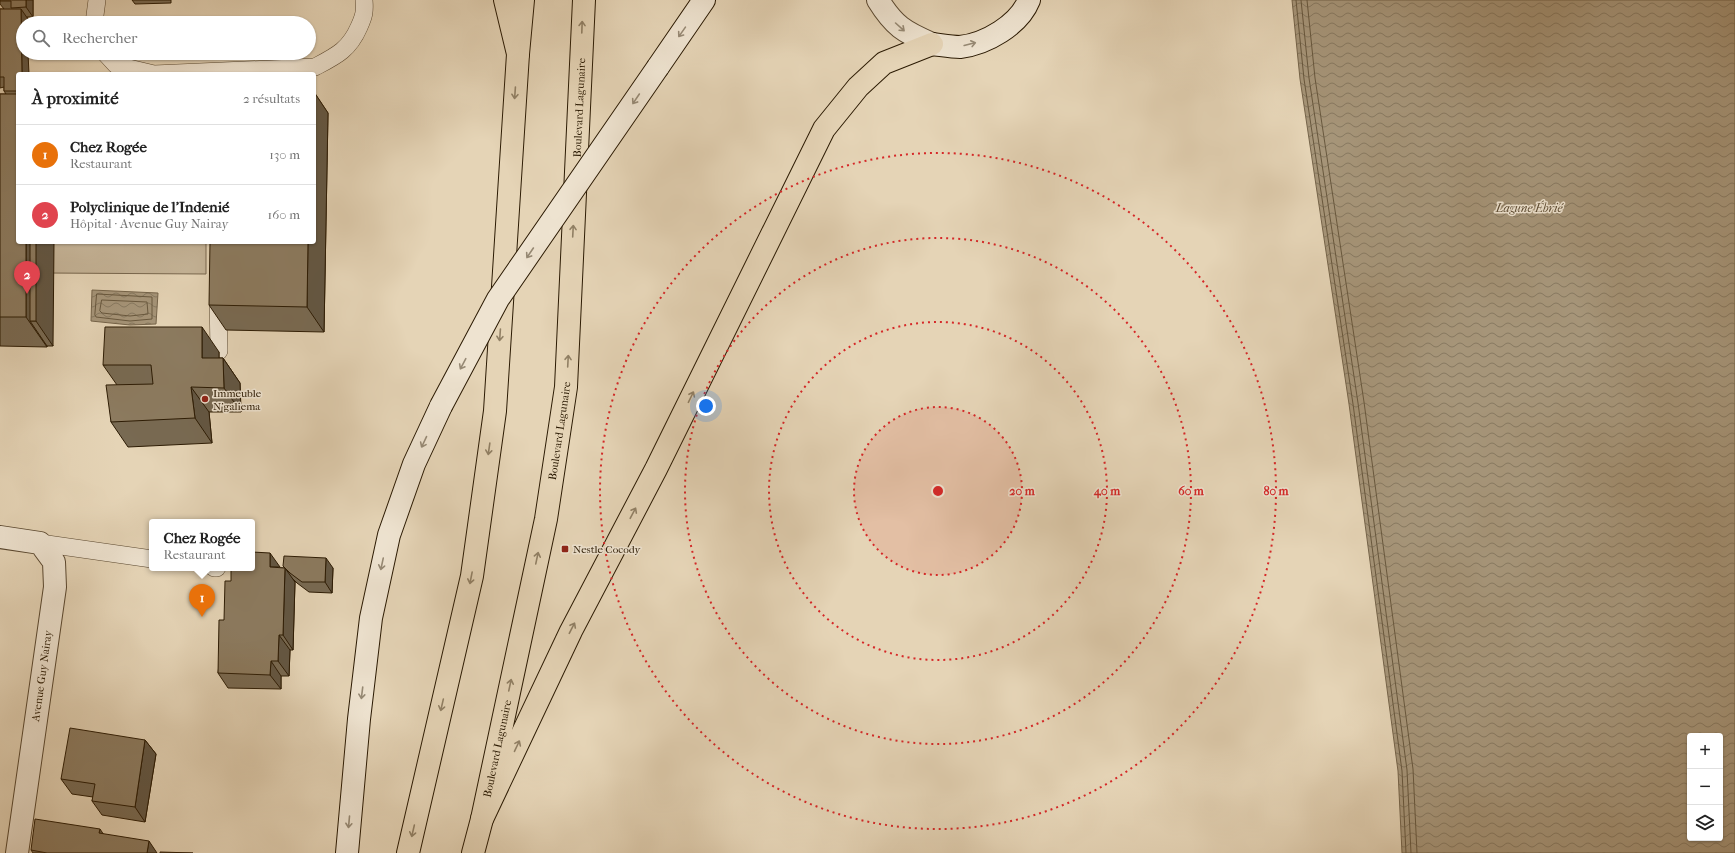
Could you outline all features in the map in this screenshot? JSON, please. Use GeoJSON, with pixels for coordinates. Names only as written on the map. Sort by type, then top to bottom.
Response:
{"type":"FeatureCollection","features":[{"type":"Feature","properties":{"kind":"highway"},"geometry":{"type":"LineString","coordinates":[[505,0],[518,54]]}},
{"type":"Feature","properties":{"kind":"highway"},"geometry":{"type":"LineString","coordinates":[[408,853],[472,576],[495,410],[518,54],[523,0]]}},
{"type":"Feature","properties":{"kind":"highway","name":"Boulevard Lagunaire"},"geometry":{"type":"LineString","coordinates":[[473,853],[482,819],[546,519],[566,387],[584,0]]}},
{"type":"Feature","properties":{"kind":"highway"},"geometry":{"type":"LineString","coordinates":[[482,819],[571,631],[656,469],[824,129],[858,87],[884,63],[932,44]]}},
{"type":"Feature","properties":{"kind":"main road"},"geometry":{"type":"LineString","coordinates":[[347,853],[359,719],[371,618],[389,535],[414,464],[441,406],[498,299],[704,0]]}},
{"type":"Feature","properties":{"kind":"main road"},"geometry":{"type":"LineString","coordinates":[[878,0],[888,16],[907,33],[932,44],[959,47],[986,40],[1010,26],[1029,0]]}},
{"type":"Feature","properties":{"kind":"main road"},"geometry":{"type":"LineString","coordinates":[[0,537],[40,543]]}},
{"type":"Feature","properties":{"kind":"main road","name":"Avenue Guy Nairay"},"geometry":{"type":"LineString","coordinates":[[18,853],[55,587],[54,562],[40,543]]}},
{"type":"Feature","properties":{"kind":"lane"},"geometry":{"type":"LineString","coordinates":[[95,16],[97,0]]}},
{"type":"Feature","properties":{"kind":"lane"},"geometry":{"type":"LineString","coordinates":[[200,72],[315,67],[337,56],[353,41],[366,13],[364,0]]}},
{"type":"Feature","properties":{"kind":"lane"},"geometry":{"type":"LineString","coordinates":[[111,60],[116,65],[146,72]]}},
{"type":"Feature","properties":{"kind":"lane"},"geometry":{"type":"LineString","coordinates":[[218,281],[220,351]]}},
{"type":"Feature","properties":{"kind":"lane"},"geometry":{"type":"LineString","coordinates":[[40,543],[149,559]]}},
{"type":"Feature","properties":{"kind":"shaded area"},"geometry":{"type":"Polygon","coordinates":[[[47,244],[206,244],[206,274],[47,273],[47,244]]]}},
{"type":"Feature","properties":{"kind":"water","name":"Lagune Ébrié"},"geometry":{"type":"Polygon","coordinates":[[[1292,0],[1735,0],[1735,853],[1402,853],[1398,771],[1349,404],[1300,79],[1292,0]]]}},
{"type":"Feature","properties":{"kind":"water"},"geometry":{"type":"Polygon","coordinates":[[[92,290],[158,293],[156,324],[130,325],[91,321],[92,290]]]}},
{"type":"Feature","properties":{"kind":"building"},"geometry":{"type":"Polygon","coordinates":[[[0,0],[26,0],[26,7],[11,8],[11,1],[0,0]]]}},
{"type":"Feature","properties":{"kind":"building"},"geometry":{"type":"Polygon","coordinates":[[[0,9],[21,9],[21,16],[16,16],[16,60],[22,60],[22,72],[16,72],[16,91],[4,91],[4,77],[0,77],[0,9]]]}},
{"type":"Feature","properties":{"kind":"building"},"geometry":{"type":"Polygon","coordinates":[[[0,94],[16,94],[16,244],[26,244],[26,317],[0,317],[0,94]]]}},
{"type":"Feature","properties":{"kind":"building"},"geometry":{"type":"Polygon","coordinates":[[[30,244],[36,244],[36,321],[30,321],[30,244]]]}},
{"type":"Feature","properties":{"kind":"building"},"geometry":{"type":"Polygon","coordinates":[[[210,244],[308,244],[307,307],[209,305],[210,244]]]}},
{"type":"Feature","properties":{"kind":"building"},"geometry":{"type":"Polygon","coordinates":[[[105,327],[202,327],[202,358],[223,358],[224,388],[191,387],[195,418],[111,422],[106,385],[153,384],[151,365],[103,365],[105,327]]]}},
{"type":"Feature","properties":{"kind":"building"},"geometry":{"type":"Polygon","coordinates":[[[255,552],[270,553],[270,567],[285,568],[283,635],[279,635],[278,661],[271,661],[270,675],[218,673],[219,620],[224,620],[225,581],[231,581],[231,571],[255,571],[255,552]]]}},
{"type":"Feature","properties":{"kind":"building"},"geometry":{"type":"Polygon","coordinates":[[[284,556],[326,558],[325,582],[302,582],[283,566],[284,556]]]}},
{"type":"Feature","properties":{"kind":"building"},"geometry":{"type":"Polygon","coordinates":[[[70,728],[145,740],[135,807],[92,801],[95,784],[61,779],[70,728]]]}},
{"type":"Feature","properties":{"kind":"building"},"geometry":{"type":"Polygon","coordinates":[[[35,819],[100,829],[99,833],[149,841],[147,853],[47,853],[31,850],[35,819]]]}},
{"type":"Feature","properties":{"kind":"building"},"geometry":{"type":"Polygon","coordinates":[[[160,852],[193,853],[160,853],[160,852]]]}},
{"type":"Feature","properties":{"kind":"place","name":"Polyclinique de l'Indenié"},"geometry":{"type":"Point","coordinates":[27,294]}},
{"type":"Feature","properties":{"kind":"place","name":"Immeuble N'galiema"},"geometry":{"type":"Point","coordinates":[205,399]}},
{"type":"Feature","properties":{"kind":"place","name":"Nestle Cocody"},"geometry":{"type":"Point","coordinates":[565,549]}},
{"type":"Feature","properties":{"kind":"place","name":"Chez Rogée"},"geometry":{"type":"Point","coordinates":[202,617]}}]}
